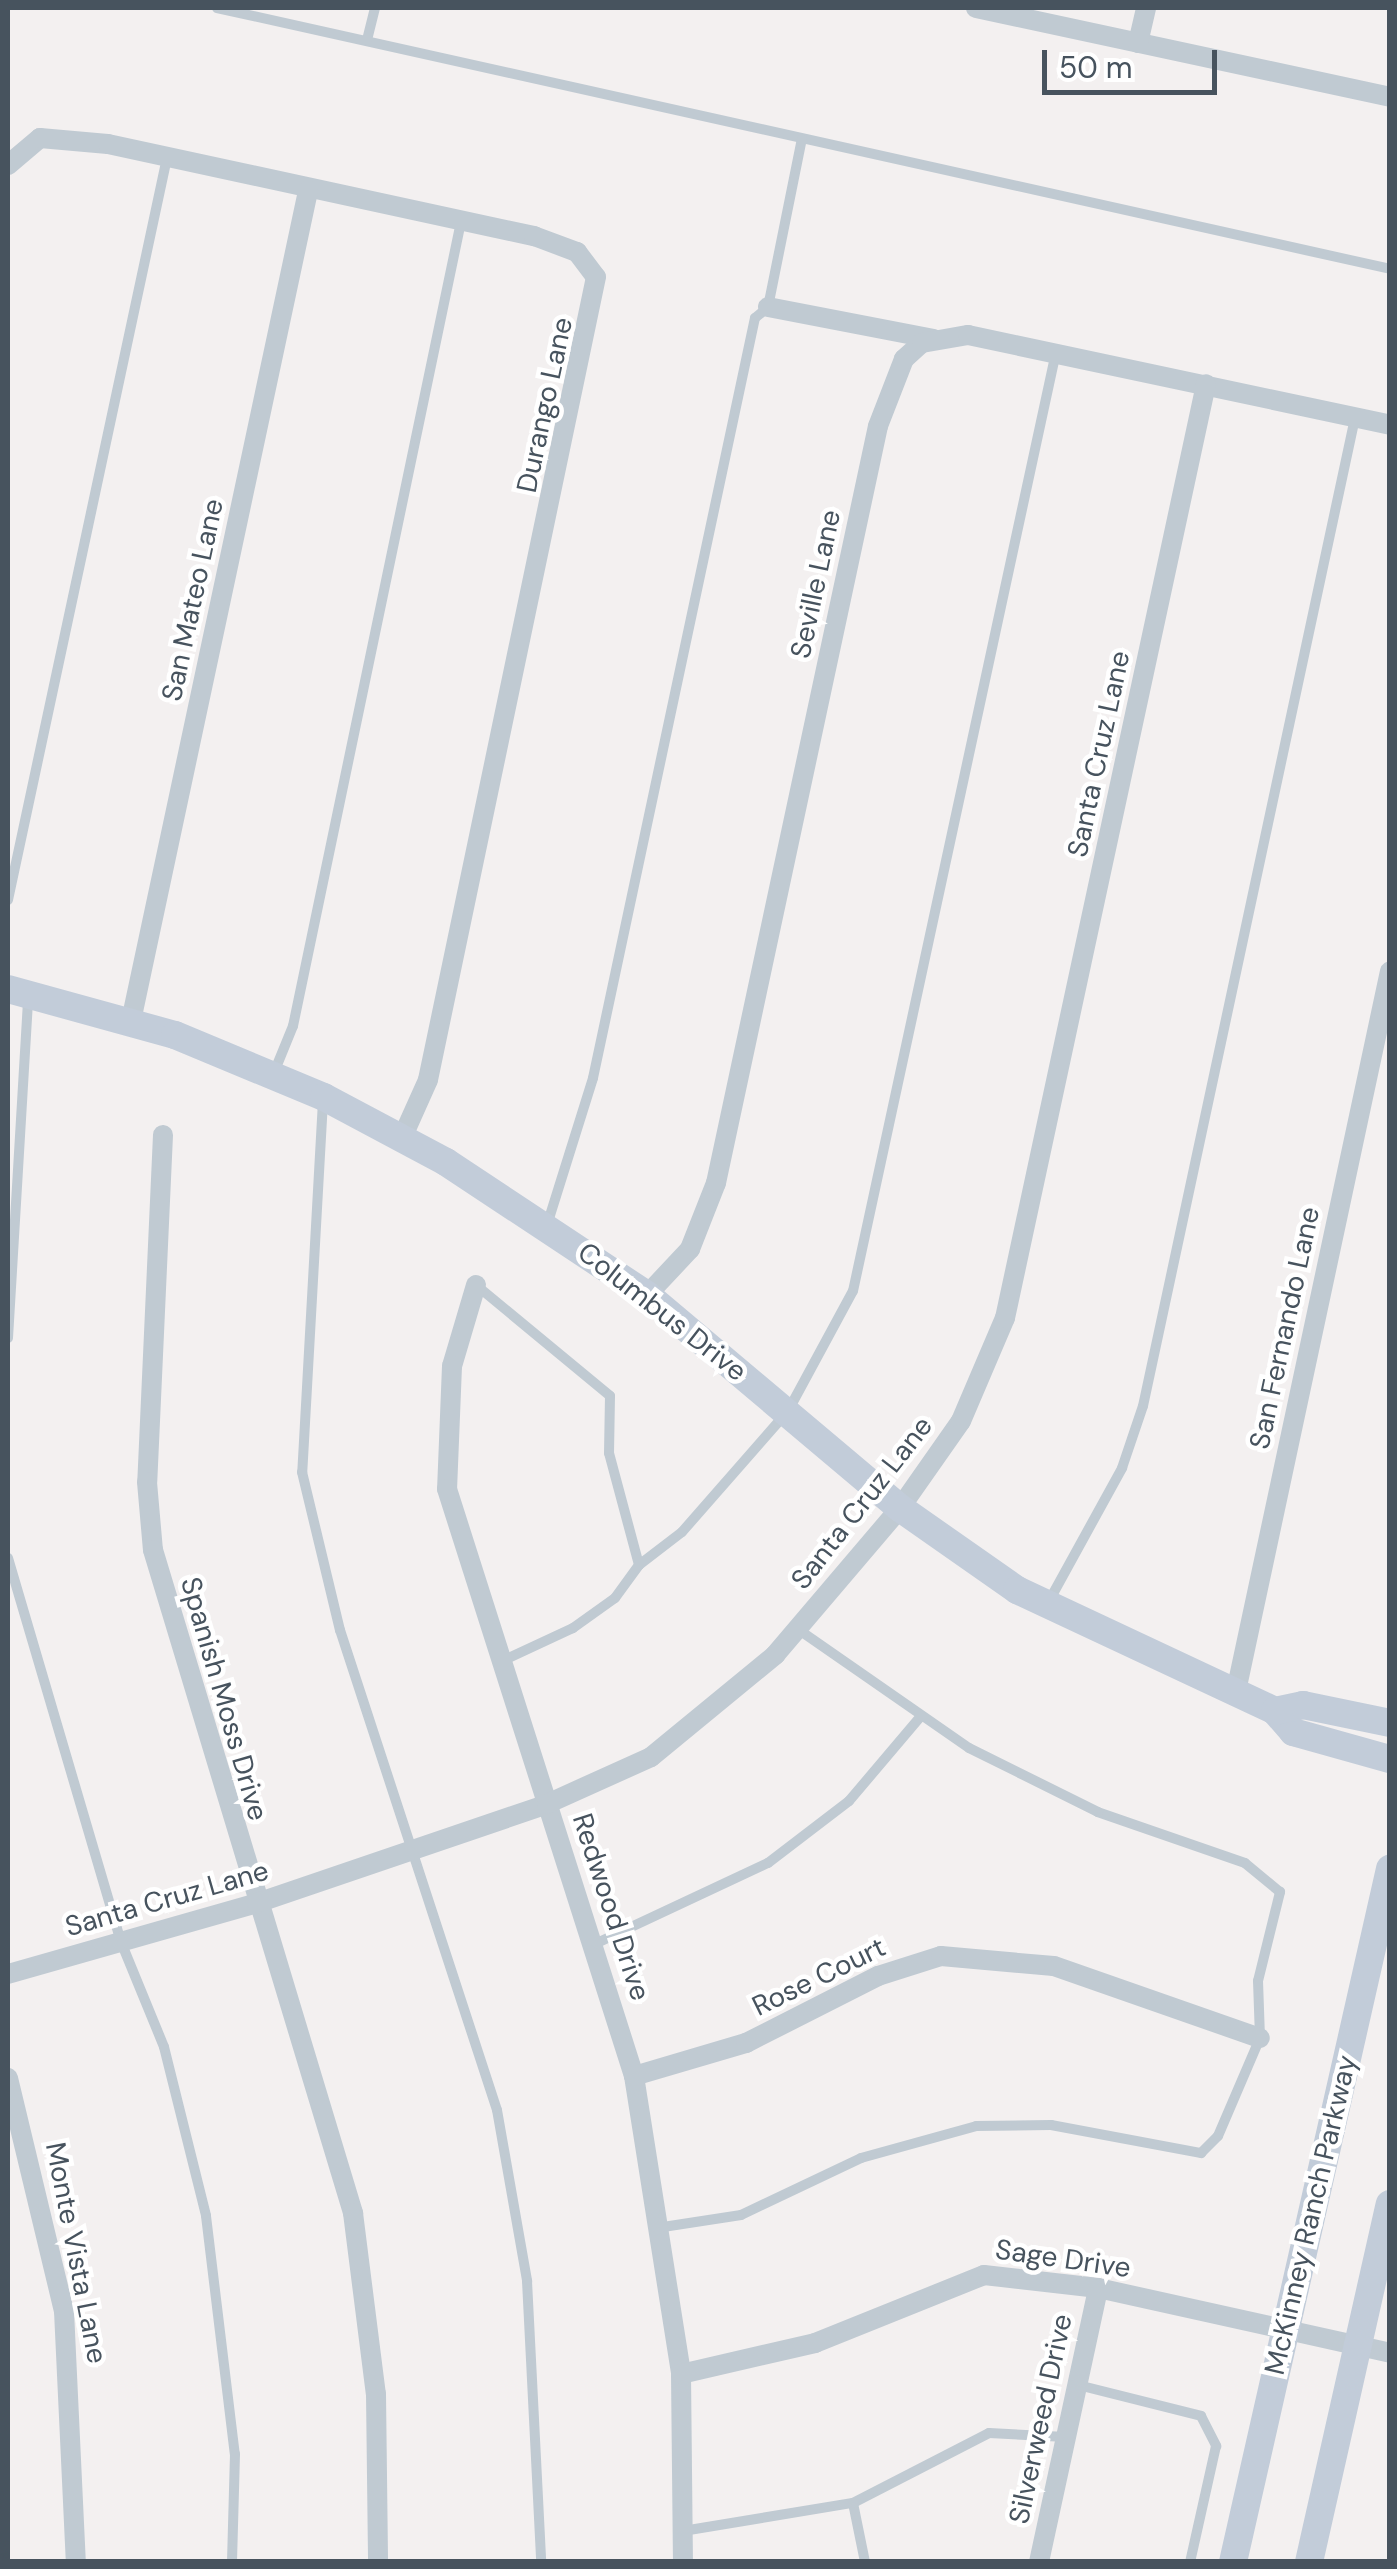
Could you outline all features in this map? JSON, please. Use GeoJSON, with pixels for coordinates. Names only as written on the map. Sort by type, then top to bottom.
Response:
{"type":"FeatureCollection","features":[{"type":"Feature","properties":{"kind":"street"},"geometry":{"type":"LineString","coordinates":[[976,8],[1390,97]]}},
{"type":"Feature","properties":{"kind":"street"},"geometry":{"type":"LineString","coordinates":[[1138,43],[1146,8]]}},
{"type":"Feature","properties":{"kind":"street","name":"Durango Lane"},"geometry":{"type":"LineString","coordinates":[[11,159],[58,136],[461,222],[577,252],[596,277],[428,1080],[402,1138]]}},
{"type":"Feature","properties":{"kind":"street","name":"San Mateo Lane"},"geometry":{"type":"LineString","coordinates":[[131,1020],[308,192]]}},
{"type":"Feature","properties":{"kind":"street"},"geometry":{"type":"LineString","coordinates":[[768,307],[934,339],[968,335],[1390,425]]}},
{"type":"Feature","properties":{"kind":"street","name":"Seville Lane"},"geometry":{"type":"LineString","coordinates":[[647,1296],[690,1248],[710,1200],[878,426],[904,359],[934,339]]}},
{"type":"Feature","properties":{"kind":"street","name":"Santa Cruz Lane"},"geometry":{"type":"LineString","coordinates":[[8,1974],[257,1903],[546,1804],[650,1757],[712,1715],[798,1628],[900,1508],[968,1406],[1005,1318],[1206,384]]}},
{"type":"Feature","properties":{"kind":"street","name":"San Fernando Lane"},"geometry":{"type":"LineString","coordinates":[[1235,1696],[1390,972]]}},
{"type":"Feature","properties":{"kind":"street","name":"Columbus Drive"},"geometry":{"type":"LineString","coordinates":[[18,992],[131,1020],[324,1097],[402,1138],[546,1226],[647,1296],[900,1508],[1046,1606],[1274,1712],[1293,1732],[1390,1759]]}},
{"type":"Feature","properties":{"kind":"street","name":"Spanish Moss Drive"},"geometry":{"type":"LineString","coordinates":[[164,1134],[147,1482],[153,1550],[257,1903],[318,2076],[353,2213],[376,2394],[378,2562]]}},
{"type":"Feature","properties":{"kind":"street","name":"Redwood Drive"},"geometry":{"type":"LineString","coordinates":[[476,1285],[452,1366],[445,1456],[452,1518],[546,1804],[598,1944],[634,2076],[664,2227],[681,2374],[683,2562]]}},
{"type":"Feature","properties":{"kind":"street","name":"Columbus Drive"},"geometry":{"type":"LineString","coordinates":[[1274,1712],[1303,1705],[1390,1723]]}},
{"type":"Feature","properties":{"kind":"street","name":"McKinney Ranch Parkway"},"geometry":{"type":"LineString","coordinates":[[1234,2562],[1390,1870]]}},
{"type":"Feature","properties":{"kind":"street","name":"Rose Court"},"geometry":{"type":"LineString","coordinates":[[634,2076],[746,2043],[878,1976],[941,1956],[1054,1966],[1260,2038]]}},
{"type":"Feature","properties":{"kind":"street","name":"Monte Vista Lane"},"geometry":{"type":"LineString","coordinates":[[8,2078],[64,2311],[76,2562]]}},
{"type":"Feature","properties":{"kind":"street"},"geometry":{"type":"LineString","coordinates":[[1309,2562],[1390,2204]]}},
{"type":"Feature","properties":{"kind":"street","name":"Sage Drive"},"geometry":{"type":"LineString","coordinates":[[681,2374],[814,2343],[972,2277],[1098,2288],[1390,2353]]}},
{"type":"Feature","properties":{"kind":"street","name":"Silverweed Drive"},"geometry":{"type":"LineString","coordinates":[[1039,2562],[1098,2288]]}},
{"type":"Feature","properties":{"kind":"lane"},"geometry":{"type":"LineString","coordinates":[[217,8],[1390,270]]}},
{"type":"Feature","properties":{"kind":"lane"},"geometry":{"type":"LineString","coordinates":[[368,40],[374,8]]}},
{"type":"Feature","properties":{"kind":"lane"},"geometry":{"type":"LineString","coordinates":[[546,1226],[593,1078],[754,318],[768,307],[802,139]]}},
{"type":"Feature","properties":{"kind":"lane"},"geometry":{"type":"LineString","coordinates":[[8,900],[166,158]]}},
{"type":"Feature","properties":{"kind":"lane"},"geometry":{"type":"LineString","coordinates":[[272,1076],[293,1026],[461,222]]}},
{"type":"Feature","properties":{"kind":"lane"},"geometry":{"type":"LineString","coordinates":[[499,1662],[573,1628],[615,1598],[640,1565],[682,1532],[788,1411],[853,1291],[1056,352]]}},
{"type":"Feature","properties":{"kind":"lane"},"geometry":{"type":"LineString","coordinates":[[1046,1606],[1122,1468],[1143,1406],[1355,417]]}},
{"type":"Feature","properties":{"kind":"lane"},"geometry":{"type":"LineString","coordinates":[[8,1338],[18,992]]}},
{"type":"Feature","properties":{"kind":"lane"},"geometry":{"type":"LineString","coordinates":[[324,1097],[302,1472],[340,1630],[417,1848],[497,2110],[527,2281],[541,2562]]}},
{"type":"Feature","properties":{"kind":"lane"},"geometry":{"type":"LineString","coordinates":[[476,1285],[610,1396],[609,1454],[640,1565]]}},
{"type":"Feature","properties":{"kind":"lane"},"geometry":{"type":"LineString","coordinates":[[8,1558],[121,1942],[164,2047],[206,2216],[235,2454],[232,2562]]}},
{"type":"Feature","properties":{"kind":"lane"},"geometry":{"type":"LineString","coordinates":[[664,2227],[741,2214],[861,2158],[976,2126],[1052,2125],[1202,2153],[1218,2136],[1260,2038],[1258,1981],[1280,1892],[1245,1864],[1098,1812],[921,1716],[798,1628]]}},
{"type":"Feature","properties":{"kind":"lane"},"geometry":{"type":"LineString","coordinates":[[598,1944],[768,1864],[849,1801],[921,1716]]}},
{"type":"Feature","properties":{"kind":"lane"},"geometry":{"type":"LineString","coordinates":[[1077,2384],[1201,2416],[1216,2446],[1190,2562]]}},
{"type":"Feature","properties":{"kind":"lane"},"geometry":{"type":"LineString","coordinates":[[683,2531],[853,2503],[990,2433],[1022,2428],[1066,2438]]}},
{"type":"Feature","properties":{"kind":"lane"},"geometry":{"type":"LineString","coordinates":[[853,2503],[866,2562]]}}]}
